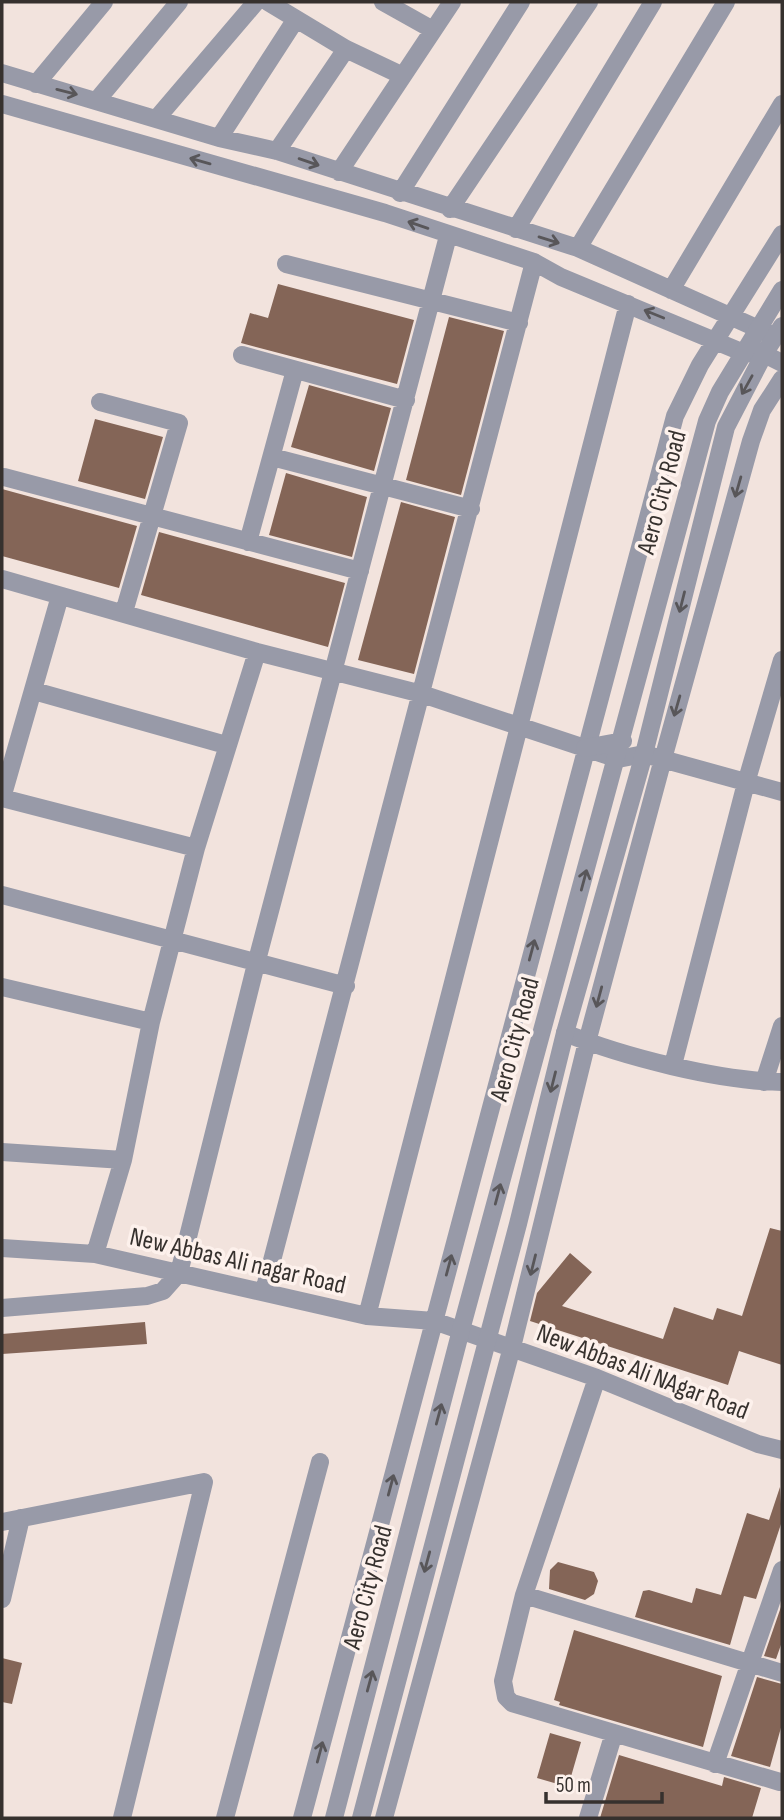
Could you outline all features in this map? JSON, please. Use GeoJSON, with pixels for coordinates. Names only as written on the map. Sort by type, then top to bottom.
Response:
{"type":"FeatureCollection","features":[{"type":"Feature","properties":{"kind":"street"},"geometry":{"type":"LineString","coordinates":[[36,84],[104,2]]}},
{"type":"Feature","properties":{"kind":"street"},"geometry":{"type":"LineString","coordinates":[[98,99],[179,2]]}},
{"type":"Feature","properties":{"kind":"street"},"geometry":{"type":"LineString","coordinates":[[157,118],[256,2]]}},
{"type":"Feature","properties":{"kind":"street"},"geometry":{"type":"LineString","coordinates":[[268,2],[346,49],[403,76]]}},
{"type":"Feature","properties":{"kind":"street"},"geometry":{"type":"LineString","coordinates":[[383,2],[433,30]]}},
{"type":"Feature","properties":{"kind":"street"},"geometry":{"type":"LineString","coordinates":[[339,172],[452,2]]}},
{"type":"Feature","properties":{"kind":"street"},"geometry":{"type":"LineString","coordinates":[[400,193],[520,2]]}},
{"type":"Feature","properties":{"kind":"street"},"geometry":{"type":"LineString","coordinates":[[450,209],[589,2]]}},
{"type":"Feature","properties":{"kind":"street"},"geometry":{"type":"LineString","coordinates":[[516,229],[653,2]]}},
{"type":"Feature","properties":{"kind":"street"},"geometry":{"type":"LineString","coordinates":[[578,248],[726,2]]}},
{"type":"Feature","properties":{"kind":"street"},"geometry":{"type":"LineString","coordinates":[[219,138],[296,19]]}},
{"type":"Feature","properties":{"kind":"street"},"geometry":{"type":"LineString","coordinates":[[277,151],[346,49]]}},
{"type":"Feature","properties":{"kind":"street"},"geometry":{"type":"LineString","coordinates":[[2,73],[98,99],[219,138],[277,151],[400,193],[578,248],[758,330],[780,334]]}},
{"type":"Feature","properties":{"kind":"street"},"geometry":{"type":"LineString","coordinates":[[2,104],[385,213],[448,236],[534,262],[561,277],[744,353],[764,354],[782,363]]}},
{"type":"Feature","properties":{"kind":"street"},"geometry":{"type":"LineString","coordinates":[[671,290],[782,104]]}},
{"type":"Feature","properties":{"kind":"street"},"geometry":{"type":"LineString","coordinates":[[302,1818],[675,416],[690,382],[782,234]]}},
{"type":"Feature","properties":{"kind":"street"},"geometry":{"type":"LineString","coordinates":[[2,1308],[148,1296],[163,1291],[179,1273],[256,964],[448,236]]}},
{"type":"Feature","properties":{"kind":"street"},"geometry":{"type":"LineString","coordinates":[[264,1291],[534,262]]}},
{"type":"Feature","properties":{"kind":"street"},"geometry":{"type":"LineString","coordinates":[[286,264],[519,323]]}},
{"type":"Feature","properties":{"kind":"street","name":"Aero City Road"},"geometry":{"type":"LineString","coordinates":[[334,1818],[461,1330],[707,421],[720,393],[782,290]]}},
{"type":"Feature","properties":{"kind":"street"},"geometry":{"type":"LineString","coordinates":[[367,1316],[521,728],[628,304]]}},
{"type":"Feature","properties":{"kind":"street","name":"Aero City Road"},"geometry":{"type":"LineString","coordinates":[[361,1818],[485,1339],[518,1224],[565,1033],[644,754],[726,427],[764,354],[780,334]]}},
{"type":"Feature","properties":{"kind":"street"},"geometry":{"type":"LineString","coordinates":[[242,355],[406,400]]}},
{"type":"Feature","properties":{"kind":"street"},"geometry":{"type":"LineString","coordinates":[[248,542],[295,370]]}},
{"type":"Feature","properties":{"kind":"street"},"geometry":{"type":"LineString","coordinates":[[384,1818],[512,1348],[587,1042],[663,759],[751,441],[762,410],[782,379]]}},
{"type":"Feature","properties":{"kind":"street"},"geometry":{"type":"LineString","coordinates":[[100,402],[179,422],[124,612]]}},
{"type":"Feature","properties":{"kind":"street"},"geometry":{"type":"LineString","coordinates":[[272,457],[471,509]]}},
{"type":"Feature","properties":{"kind":"street"},"geometry":{"type":"LineString","coordinates":[[4,477],[360,571]]}},
{"type":"Feature","properties":{"kind":"street"},"geometry":{"type":"LineString","coordinates":[[2,579],[257,652],[422,694],[585,748],[644,754],[782,792]]}},
{"type":"Feature","properties":{"kind":"street"},"geometry":{"type":"LineString","coordinates":[[60,596],[2,798],[196,848]]}},
{"type":"Feature","properties":{"kind":"street"},"geometry":{"type":"LineString","coordinates":[[94,1254],[123,1160],[151,1023],[196,848],[226,744],[257,652]]}},
{"type":"Feature","properties":{"kind":"street"},"geometry":{"type":"LineString","coordinates":[[673,1065],[746,783],[782,660]]}},
{"type":"Feature","properties":{"kind":"street"},"geometry":{"type":"LineString","coordinates":[[34,691],[226,744]]}},
{"type":"Feature","properties":{"kind":"street"},"geometry":{"type":"LineString","coordinates":[[2,895],[346,986]]}},
{"type":"Feature","properties":{"kind":"street"},"geometry":{"type":"LineString","coordinates":[[2,987],[151,1023]]}},
{"type":"Feature","properties":{"kind":"street"},"geometry":{"type":"LineString","coordinates":[[565,1033],[587,1042],[673,1065],[773,1082],[782,1027]]}},
{"type":"Feature","properties":{"kind":"street"},"geometry":{"type":"LineString","coordinates":[[2,1152],[123,1160]]}},
{"type":"Feature","properties":{"kind":"street","name":"New Abbas Ali nagar Road"},"geometry":{"type":"LineString","coordinates":[[2,1248],[94,1254],[367,1316],[434,1321],[461,1330]]}},
{"type":"Feature","properties":{"kind":"street","name":"New Abbas Ali NAgar Road"},"geometry":{"type":"LineString","coordinates":[[461,1330],[597,1378],[758,1444],[782,1450]]}},
{"type":"Feature","properties":{"kind":"street"},"geometry":{"type":"LineString","coordinates":[[597,1378],[524,1595],[503,1681],[506,1697],[512,1703],[780,1782]]}},
{"type":"Feature","properties":{"kind":"street"},"geometry":{"type":"LineString","coordinates":[[225,1818],[320,1462]]}},
{"type":"Feature","properties":{"kind":"street"},"geometry":{"type":"LineString","coordinates":[[2,1522],[204,1482],[122,1818]]}},
{"type":"Feature","properties":{"kind":"street"},"geometry":{"type":"LineString","coordinates":[[2,1599],[21,1518]]}},
{"type":"Feature","properties":{"kind":"street"},"geometry":{"type":"LineString","coordinates":[[716,1764],[782,1570]]}},
{"type":"Feature","properties":{"kind":"street"},"geometry":{"type":"LineString","coordinates":[[524,1595],[782,1673]]}},
{"type":"Feature","properties":{"kind":"street"},"geometry":{"type":"LineString","coordinates":[[588,1818],[614,1733]]}},
{"type":"Feature","properties":{"kind":"building"},"geometry":{"type":"Polygon","coordinates":[[[278,284],[414,320],[397,384],[241,343],[250,313],[268,318],[278,284]]]}},
{"type":"Feature","properties":{"kind":"building"},"geometry":{"type":"Polygon","coordinates":[[[449,317],[504,331],[461,495],[406,480],[449,317]]]}},
{"type":"Feature","properties":{"kind":"building"},"geometry":{"type":"Polygon","coordinates":[[[309,385],[391,408],[374,471],[291,447],[309,385]]]}},
{"type":"Feature","properties":{"kind":"building"},"geometry":{"type":"Polygon","coordinates":[[[95,419],[163,437],[145,499],[78,481],[95,419]]]}},
{"type":"Feature","properties":{"kind":"building"},"geometry":{"type":"Polygon","coordinates":[[[286,473],[367,497],[352,557],[269,535],[286,473]]]}},
{"type":"Feature","properties":{"kind":"building"},"geometry":{"type":"Polygon","coordinates":[[[2,489],[137,526],[119,588],[2,556],[2,489]]]}},
{"type":"Feature","properties":{"kind":"building"},"geometry":{"type":"Polygon","coordinates":[[[401,502],[455,517],[414,674],[358,660],[401,502]]]}},
{"type":"Feature","properties":{"kind":"building"},"geometry":{"type":"Polygon","coordinates":[[[159,532],[345,583],[328,647],[141,595],[159,532]]]}},
{"type":"Feature","properties":{"kind":"building"},"geometry":{"type":"Polygon","coordinates":[[[770,1228],[782,1231],[782,1365],[739,1351],[728,1385],[530,1321],[537,1293],[570,1253],[592,1272],[562,1306],[663,1339],[674,1307],[713,1320],[717,1308],[742,1316],[770,1228]]]}},
{"type":"Feature","properties":{"kind":"building"},"geometry":{"type":"Polygon","coordinates":[[[145,1322],[147,1344],[2,1354],[2,1334],[145,1322]]]}},
{"type":"Feature","properties":{"kind":"building"},"geometry":{"type":"Polygon","coordinates":[[[780,1487],[782,1521],[756,1599],[744,1596],[730,1645],[635,1617],[643,1591],[649,1590],[692,1603],[696,1588],[721,1595],[747,1513],[769,1520],[780,1487]]]}},
{"type":"Feature","properties":{"kind":"building"},"geometry":{"type":"Polygon","coordinates":[[[558,1562],[594,1572],[598,1581],[594,1594],[585,1600],[549,1589],[550,1570],[558,1562]]]}},
{"type":"Feature","properties":{"kind":"building"},"geometry":{"type":"Polygon","coordinates":[[[782,1604],[782,1642],[776,1659],[764,1656],[782,1604]]]}},
{"type":"Feature","properties":{"kind":"building"},"geometry":{"type":"Polygon","coordinates":[[[574,1630],[722,1676],[703,1747],[559,1705],[560,1702],[554,1700],[574,1630]]]}},
{"type":"Feature","properties":{"kind":"building"},"geometry":{"type":"Polygon","coordinates":[[[2,1658],[22,1663],[12,1704],[2,1702],[2,1658]]]}},
{"type":"Feature","properties":{"kind":"building"},"geometry":{"type":"Polygon","coordinates":[[[757,1677],[782,1684],[782,1724],[770,1767],[731,1756],[757,1677]]]}},
{"type":"Feature","properties":{"kind":"building"},"geometry":{"type":"Polygon","coordinates":[[[550,1733],[581,1742],[568,1787],[537,1778],[550,1733]]]}},
{"type":"Feature","properties":{"kind":"building"},"geometry":{"type":"Polygon","coordinates":[[[619,1755],[722,1786],[724,1777],[761,1788],[752,1818],[600,1818],[619,1755]]]}}]}
